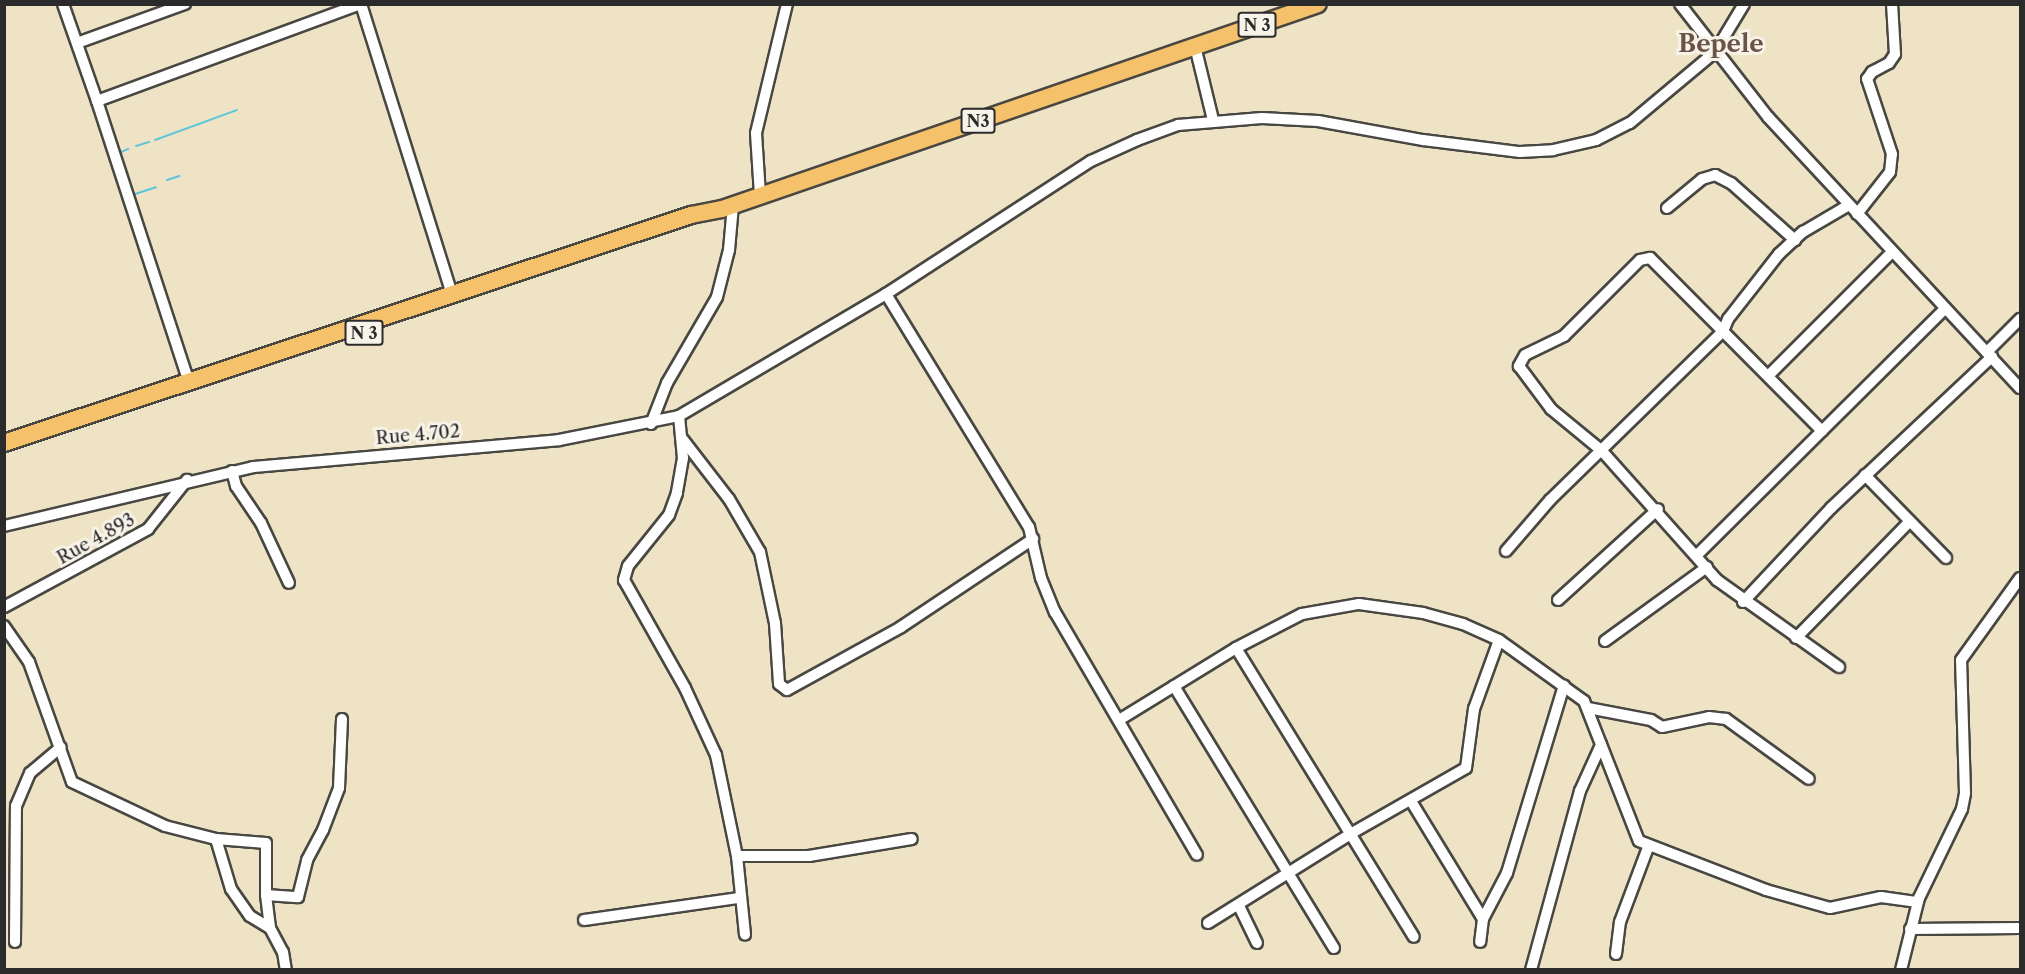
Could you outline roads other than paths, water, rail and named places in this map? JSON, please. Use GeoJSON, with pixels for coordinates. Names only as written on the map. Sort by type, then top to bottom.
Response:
{"type":"FeatureCollection","features":[{"type":"Feature","properties":{"kind":"highway","name":"N 3"},"geometry":{"type":"LineString","coordinates":[[1195,46],[1318,4]]}},
{"type":"Feature","properties":{"kind":"highway","name":"N3"},"geometry":{"type":"LineString","coordinates":[[760,195],[1195,46]]}},
{"type":"Feature","properties":{"kind":"highway","name":"N 3"},"geometry":{"type":"LineString","coordinates":[[4,443],[46,435],[380,323],[452,294],[760,195]]}},
{"type":"Feature","properties":{"kind":"highway","name":"N 3"},"geometry":{"type":"LineString","coordinates":[[4,454],[46,435],[189,382],[695,223],[727,207]]}},
{"type":"Feature","properties":{"kind":"street"},"geometry":{"type":"LineString","coordinates":[[63,4],[189,382]]}},
{"type":"Feature","properties":{"kind":"street"},"geometry":{"type":"LineString","coordinates":[[77,44],[185,4]]}},
{"type":"Feature","properties":{"kind":"street"},"geometry":{"type":"LineString","coordinates":[[97,101],[361,4],[452,294]]}},
{"type":"Feature","properties":{"kind":"street"},"geometry":{"type":"LineString","coordinates":[[760,195],[756,133],[788,4]]}},
{"type":"Feature","properties":{"kind":"street"},"geometry":{"type":"LineString","coordinates":[[1680,4],[1715,52],[1849,205],[1944,310],[2020,388]]}},
{"type":"Feature","properties":{"kind":"street","name":"Rue 4.702"},"geometry":{"type":"LineString","coordinates":[[4,526],[187,480],[232,471],[559,440],[651,424],[679,416],[886,294],[1091,161],[1178,125],[1213,120],[1318,121],[1479,147],[1520,152],[1553,150],[1596,140],[1630,123],[1715,52],[1744,4]]}},
{"type":"Feature","properties":{"kind":"street"},"geometry":{"type":"LineString","coordinates":[[1857,214],[1890,172],[1892,154],[1867,79],[1872,72],[1889,63],[1895,54],[1892,4]]}},
{"type":"Feature","properties":{"kind":"street"},"geometry":{"type":"LineString","coordinates":[[1195,46],[1213,120]]}},
{"type":"Feature","properties":{"kind":"street"},"geometry":{"type":"LineString","coordinates":[[1667,208],[1702,179],[1715,175],[1731,183],[1795,240]]}},
{"type":"Feature","properties":{"kind":"street"},"geometry":{"type":"LineString","coordinates":[[1506,551],[1550,500],[1723,331],[1772,264],[1795,240],[1849,205]]}},
{"type":"Feature","properties":{"kind":"street"},"geometry":{"type":"LineString","coordinates":[[651,424],[667,383],[717,297],[729,250],[727,207]]}},
{"type":"Feature","properties":{"kind":"street"},"geometry":{"type":"LineString","coordinates":[[1768,376],[1892,252]]}},
{"type":"Feature","properties":{"kind":"street"},"geometry":{"type":"LineString","coordinates":[[1822,431],[1723,331],[1645,257],[1564,336],[1525,355],[1519,366],[1529,384],[1551,409],[1602,451],[1658,509],[1707,567],[1743,602],[1839,667]]}},
{"type":"Feature","properties":{"kind":"street"},"geometry":{"type":"LineString","coordinates":[[886,294],[1033,539],[1041,578],[1054,612],[1197,855]]}},
{"type":"Feature","properties":{"kind":"street"},"geometry":{"type":"LineString","coordinates":[[1697,555],[1944,310]]}},
{"type":"Feature","properties":{"kind":"street"},"geometry":{"type":"LineString","coordinates":[[1743,602],[1865,475],[1989,355],[2020,319]]}},
{"type":"Feature","properties":{"kind":"street"},"geometry":{"type":"LineString","coordinates":[[679,416],[683,458],[669,515],[628,566],[624,580],[685,688],[716,755],[738,856],[739,898],[745,935]]}},
{"type":"Feature","properties":{"kind":"street"},"geometry":{"type":"LineString","coordinates":[[681,437],[729,499],[760,552],[775,623],[779,684],[787,690],[901,627],[1033,539]]}},
{"type":"Feature","properties":{"kind":"street"},"geometry":{"type":"LineString","coordinates":[[232,471],[236,486],[261,523],[289,583]]}},
{"type":"Feature","properties":{"kind":"street"},"geometry":{"type":"LineString","coordinates":[[1865,475],[1946,558]]}},
{"type":"Feature","properties":{"kind":"street","name":"Rue 4.893"},"geometry":{"type":"LineString","coordinates":[[4,607],[148,529],[187,480]]}},
{"type":"Feature","properties":{"kind":"street"},"geometry":{"type":"LineString","coordinates":[[1558,600],[1658,509]]}},
{"type":"Feature","properties":{"kind":"street"},"geometry":{"type":"LineString","coordinates":[[1796,638],[1910,521]]}},
{"type":"Feature","properties":{"kind":"street"},"geometry":{"type":"LineString","coordinates":[[1605,641],[1654,602],[1707,567]]}},
{"type":"Feature","properties":{"kind":"street"},"geometry":{"type":"LineString","coordinates":[[1901,969],[1918,902],[1957,822],[1965,793],[1961,660],[2020,578]]}},
{"type":"Feature","properties":{"kind":"street"},"geometry":{"type":"LineString","coordinates":[[1119,720],[1236,648],[1302,614],[1359,604],[1463,624],[1499,640],[1564,686],[1588,708],[1633,835],[1649,845],[1766,890],[1830,908],[1881,897],[1918,902]]}},
{"type":"Feature","properties":{"kind":"street"},"geometry":{"type":"LineString","coordinates":[[4,626],[29,662],[62,747],[70,779],[76,785],[165,826],[216,839],[266,843],[266,895],[270,928],[283,952],[286,969]]}},
{"type":"Feature","properties":{"kind":"street"},"geometry":{"type":"LineString","coordinates":[[1208,923],[1239,906],[1352,833],[1411,801],[1468,764],[1474,709],[1499,640]]}},
{"type":"Feature","properties":{"kind":"street"},"geometry":{"type":"LineString","coordinates":[[1236,648],[1414,937]]}},
{"type":"Feature","properties":{"kind":"street"},"geometry":{"type":"LineString","coordinates":[[1174,686],[1334,948]]}},
{"type":"Feature","properties":{"kind":"street"},"geometry":{"type":"LineString","coordinates":[[1480,942],[1483,919],[1507,873],[1564,686]]}},
{"type":"Feature","properties":{"kind":"street"},"geometry":{"type":"LineString","coordinates":[[1588,708],[1651,720],[1662,727],[1709,717],[1726,719],[1809,779]]}},
{"type":"Feature","properties":{"kind":"street"},"geometry":{"type":"LineString","coordinates":[[266,895],[298,897],[307,860],[339,788],[342,719]]}},
{"type":"Feature","properties":{"kind":"street"},"geometry":{"type":"LineString","coordinates":[[1531,969],[1583,780],[1601,745]]}},
{"type":"Feature","properties":{"kind":"street"},"geometry":{"type":"LineString","coordinates":[[15,942],[16,806],[30,773],[62,747]]}},
{"type":"Feature","properties":{"kind":"street"},"geometry":{"type":"LineString","coordinates":[[1411,801],[1483,919]]}},
{"type":"Feature","properties":{"kind":"street"},"geometry":{"type":"LineString","coordinates":[[216,839],[231,889],[250,916],[270,928]]}},
{"type":"Feature","properties":{"kind":"street"},"geometry":{"type":"LineString","coordinates":[[738,856],[808,856],[912,839]]}},
{"type":"Feature","properties":{"kind":"street"},"geometry":{"type":"LineString","coordinates":[[1616,954],[1620,922],[1649,845]]}},
{"type":"Feature","properties":{"kind":"street"},"geometry":{"type":"LineString","coordinates":[[584,920],[739,898]]}},
{"type":"Feature","properties":{"kind":"street"},"geometry":{"type":"LineString","coordinates":[[1239,906],[1257,943]]}},
{"type":"Feature","properties":{"kind":"street"},"geometry":{"type":"LineString","coordinates":[[1910,929],[2020,928]]}},
{"type":"Feature","properties":{"kind":"waterway"},"geometry":{"type":"LineString","coordinates":[[155,140],[237,110]]}},
{"type":"Feature","properties":{"kind":"waterway"},"geometry":{"type":"LineString","coordinates":[[136,146],[149,142]]}},
{"type":"Feature","properties":{"kind":"waterway"},"geometry":{"type":"LineString","coordinates":[[121,152],[128,149]]}},
{"type":"Feature","properties":{"kind":"waterway"},"geometry":{"type":"LineString","coordinates":[[167,180],[179,176]]}},
{"type":"Feature","properties":{"kind":"waterway"},"geometry":{"type":"LineString","coordinates":[[135,194],[156,187]]}},
{"type":"Feature","properties":{"kind":"district","name":"Bepele"},"geometry":{"type":"Point","coordinates":[1721,44]}}]}
